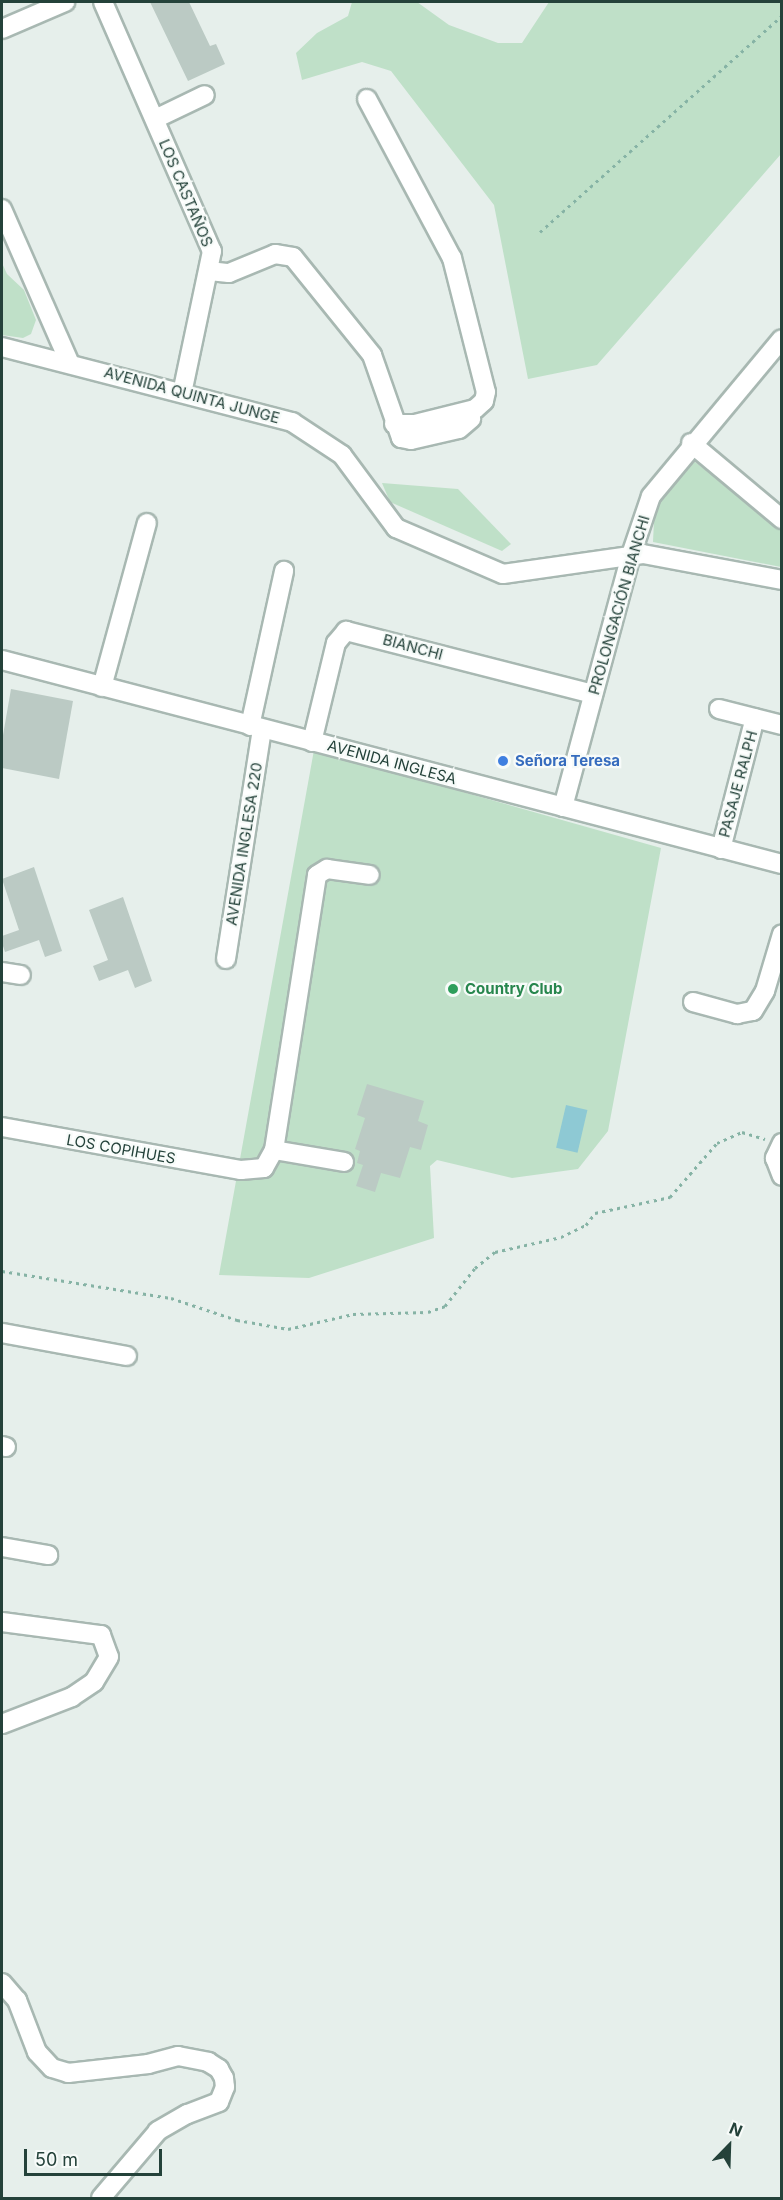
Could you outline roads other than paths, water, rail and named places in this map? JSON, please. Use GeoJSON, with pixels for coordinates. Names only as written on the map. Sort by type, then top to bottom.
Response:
{"type":"FeatureCollection","features":[{"type":"Feature","properties":{"kind":"street"},"geometry":{"type":"LineString","coordinates":[[2,29],[65,2]]}},
{"type":"Feature","properties":{"kind":"street","name":"LOS CASTAÑOS"},"geometry":{"type":"LineString","coordinates":[[103,2],[210,244],[210,271],[182,393]]}},
{"type":"Feature","properties":{"kind":"street"},"geometry":{"type":"LineString","coordinates":[[155,119],[205,95]]}},
{"type":"Feature","properties":{"kind":"street"},"geometry":{"type":"LineString","coordinates":[[367,99],[452,258],[486,392],[484,401],[475,409],[415,424],[394,424]]}},
{"type":"Feature","properties":{"kind":"street"},"geometry":{"type":"LineString","coordinates":[[2,209],[70,364]]}},
{"type":"Feature","properties":{"kind":"street"},"geometry":{"type":"LineString","coordinates":[[210,271],[235,272],[275,254],[298,261],[372,355],[398,435],[411,440],[459,429],[471,419]]}},
{"type":"Feature","properties":{"kind":"street","name":"PROLONGACIÓN BIANCHI"},"geometry":{"type":"LineString","coordinates":[[563,807],[631,555],[651,496],[691,443],[782,339]]}},
{"type":"Feature","properties":{"kind":"street","name":"AVENIDA QUINTA JUNGE"},"geometry":{"type":"LineString","coordinates":[[2,347],[278,417],[305,428],[331,445],[353,467],[396,528],[494,572],[516,575],[631,555],[668,557],[782,580]]}},
{"type":"Feature","properties":{"kind":"street"},"geometry":{"type":"LineString","coordinates":[[691,443],[782,519]]}},
{"type":"Feature","properties":{"kind":"street"},"geometry":{"type":"LineString","coordinates":[[102,687],[147,523]]}},
{"type":"Feature","properties":{"kind":"street","name":"AVENIDA INGLESA 220"},"geometry":{"type":"LineString","coordinates":[[226,959],[256,727],[284,571]]}},
{"type":"Feature","properties":{"kind":"street","name":"BIANCHI"},"geometry":{"type":"LineString","coordinates":[[312,742],[336,642],[346,631],[593,694]]}},
{"type":"Feature","properties":{"kind":"street","name":"AVENIDA INGLESA"},"geometry":{"type":"LineString","coordinates":[[2,660],[782,864]]}},
{"type":"Feature","properties":{"kind":"street","name":"PASAJE RALPH"},"geometry":{"type":"LineString","coordinates":[[719,709],[782,725]]}},
{"type":"Feature","properties":{"kind":"street","name":"PASAJE RALPH"},"geometry":{"type":"LineString","coordinates":[[721,849],[755,718]]}},
{"type":"Feature","properties":{"kind":"street"},"geometry":{"type":"LineString","coordinates":[[344,1162],[273,1150],[316,875],[327,869],[370,875]]}},
{"type":"Feature","properties":{"kind":"street"},"geometry":{"type":"LineString","coordinates":[[693,1002],[737,1014],[753,1011],[765,992],[782,934]]}},
{"type":"Feature","properties":{"kind":"street"},"geometry":{"type":"LineString","coordinates":[[2,972],[21,975]]}},
{"type":"Feature","properties":{"kind":"street","name":"LOS COPIHUES"},"geometry":{"type":"LineString","coordinates":[[2,1127],[241,1170],[264,1168],[273,1150]]}},
{"type":"Feature","properties":{"kind":"street"},"geometry":{"type":"LineString","coordinates":[[781,1144],[775,1158],[782,1176]]}},
{"type":"Feature","properties":{"kind":"street"},"geometry":{"type":"LineString","coordinates":[[2,1333],[127,1356]]}},
{"type":"Feature","properties":{"kind":"street"},"geometry":{"type":"LineString","coordinates":[[2,1546],[48,1555]]}},
{"type":"Feature","properties":{"kind":"street"},"geometry":{"type":"LineString","coordinates":[[2,1622],[46,1631],[101,1635],[108,1647],[105,1668],[94,1682],[72,1697],[2,1724]]}},
{"type":"Feature","properties":{"kind":"street"},"geometry":{"type":"LineString","coordinates":[[2,1983],[17,2000],[37,2052],[52,2068],[69,2073],[148,2064],[178,2056],[208,2062],[219,2068],[224,2078],[225,2087],[219,2102],[187,2114],[158,2132],[101,2199]]}},
{"type":"Feature","properties":{"kind":"water"},"geometry":{"type":"Polygon","coordinates":[[[566,1105],[587,1110],[578,1153],[556,1148],[566,1105]]]}},
{"type":"Feature","properties":{"kind":"place","name":"Señora Teresa"},"geometry":{"type":"Point","coordinates":[503,761]}},
{"type":"Feature","properties":{"kind":"place","name":"Country Club"},"geometry":{"type":"Point","coordinates":[453,989]}}]}
